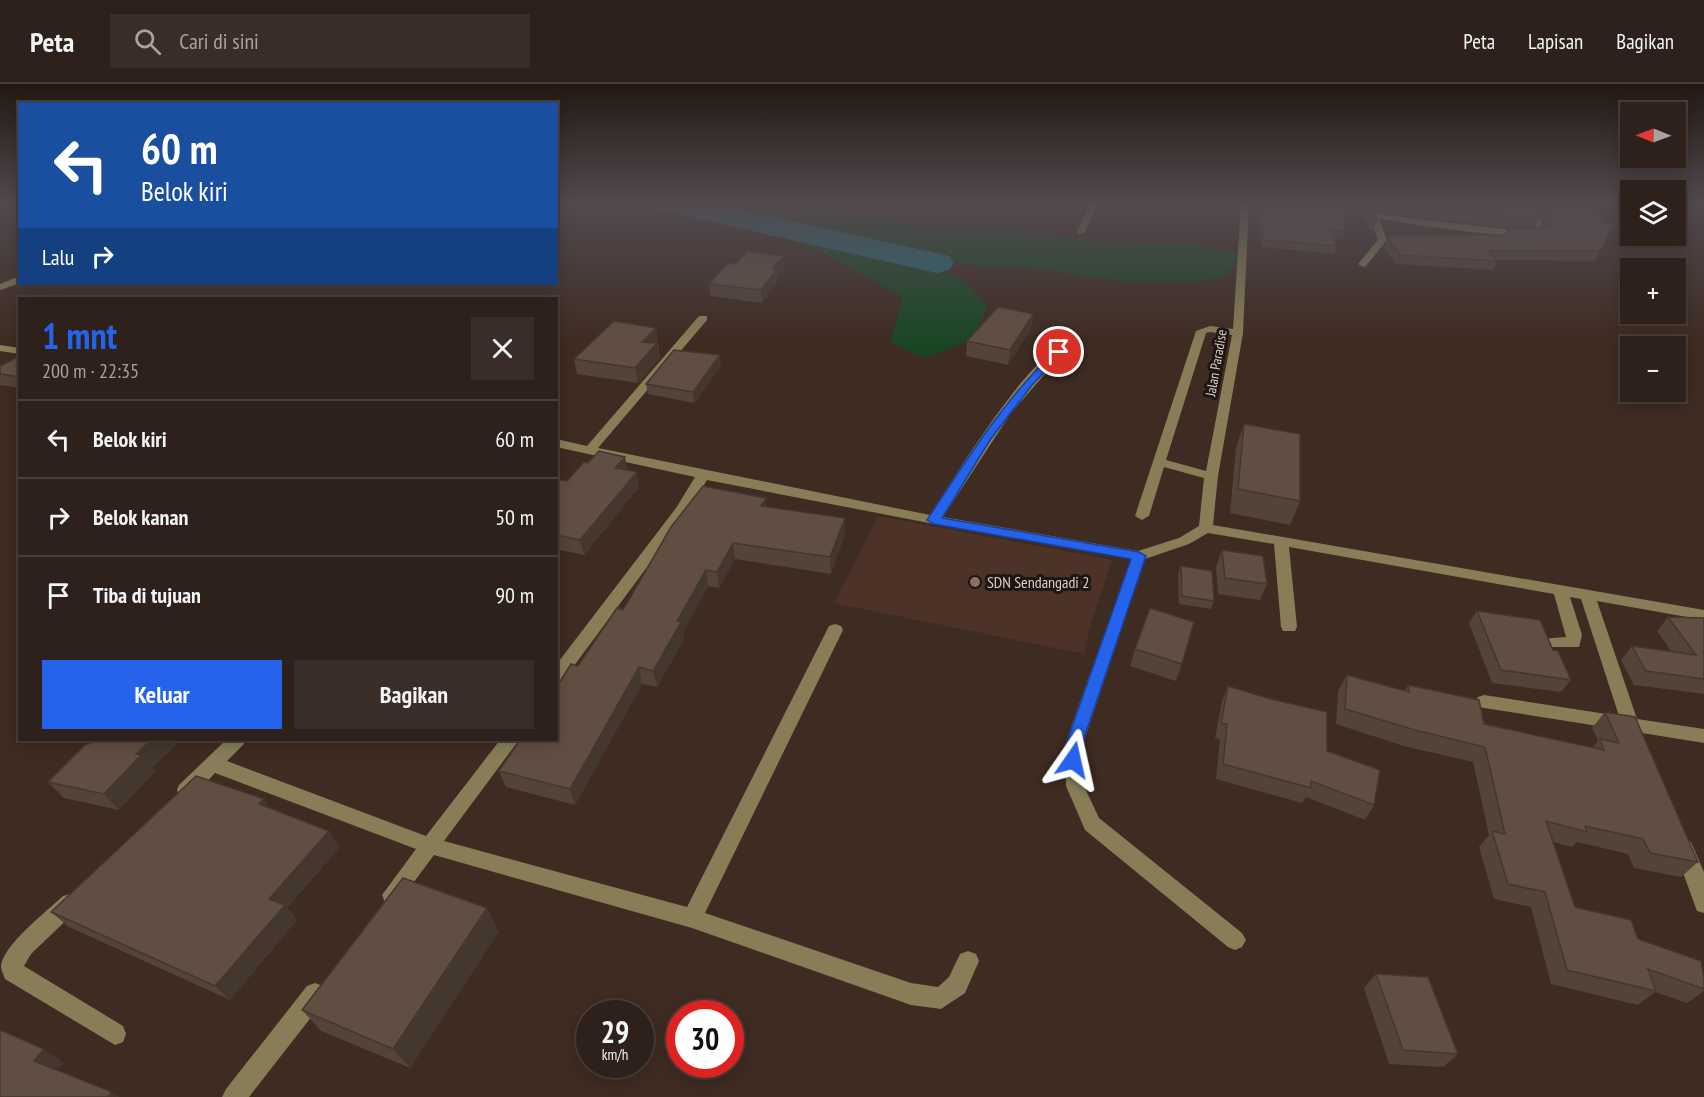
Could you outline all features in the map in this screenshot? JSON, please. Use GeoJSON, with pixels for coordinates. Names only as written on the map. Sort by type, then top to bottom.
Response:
{"type":"FeatureCollection","features":[{"type":"Feature","properties":{"kind":"street","name":"Jalan Paradise"},"geometry":{"type":"LineString","coordinates":[[1206,528],[1211,476],[1238,333],[1242,250]]}},
{"type":"Feature","properties":{"kind":"street"},"geometry":{"type":"LineString","coordinates":[[1364,264],[1375,250]]}},
{"type":"Feature","properties":{"kind":"street"},"geometry":{"type":"LineString","coordinates":[[0,286],[18,280]]}},
{"type":"Feature","properties":{"kind":"street"},"geometry":{"type":"LineString","coordinates":[[591,449],[703,318]]}},
{"type":"Feature","properties":{"kind":"street"},"geometry":{"type":"LineString","coordinates":[[1142,516],[1201,331],[1210,329],[1238,333]]}},
{"type":"Feature","properties":{"kind":"street"},"geometry":{"type":"LineString","coordinates":[[0,348],[18,351]]}},
{"type":"Feature","properties":{"kind":"street"},"geometry":{"type":"LineString","coordinates":[[934,520],[985,439],[1028,383],[1059,352]]}},
{"type":"Feature","properties":{"kind":"street"},"geometry":{"type":"LineString","coordinates":[[558,442],[703,475],[934,520],[1139,556],[1184,541],[1206,528],[1704,615]]}},
{"type":"Feature","properties":{"kind":"street"},"geometry":{"type":"LineString","coordinates":[[1159,462],[1211,476]]}},
{"type":"Feature","properties":{"kind":"street"},"geometry":{"type":"LineString","coordinates":[[558,675],[682,510],[703,475]]}},
{"type":"Feature","properties":{"kind":"street"},"geometry":{"type":"LineString","coordinates":[[1281,541],[1289,627]]}},
{"type":"Feature","properties":{"kind":"street"},"geometry":{"type":"LineString","coordinates":[[1139,556],[1074,744],[1072,776],[1082,805],[1092,824],[1235,940]]}},
{"type":"Feature","properties":{"kind":"street"},"geometry":{"type":"LineString","coordinates":[[1546,642],[1573,643],[1574,635],[1560,590]]}},
{"type":"Feature","properties":{"kind":"street"},"geometry":{"type":"LineString","coordinates":[[1587,595],[1638,745]]}},
{"type":"Feature","properties":{"kind":"street"},"geometry":{"type":"LineString","coordinates":[[692,918],[835,630]]}},
{"type":"Feature","properties":{"kind":"street"},"geometry":{"type":"LineString","coordinates":[[1484,702],[1704,736]]}},
{"type":"Feature","properties":{"kind":"street"},"geometry":{"type":"LineString","coordinates":[[170,806],[236,741]]}},
{"type":"Feature","properties":{"kind":"street"},"geometry":{"type":"LineString","coordinates":[[380,911],[509,741]]}},
{"type":"Feature","properties":{"kind":"street"},"geometry":{"type":"LineString","coordinates":[[213,764],[431,846],[692,918],[911,994],[941,998],[957,985],[968,961]]}},
{"type":"Feature","properties":{"kind":"street"},"geometry":{"type":"LineString","coordinates":[[1674,828],[1699,870],[1704,904]]}},
{"type":"Feature","properties":{"kind":"street"},"geometry":{"type":"LineString","coordinates":[[84,889],[24,947],[12,964],[13,972],[115,1034]]}},
{"type":"Feature","properties":{"kind":"street"},"geometry":{"type":"LineString","coordinates":[[234,1097],[329,976]]}},
{"type":"Feature","properties":{"kind":"shaded area","name":"SDN Sendangadi 2"},"geometry":{"type":"Polygon","coordinates":[[[878,516],[1112,560],[1089,630],[1084,654],[834,603],[878,516]]]}},
{"type":"Feature","properties":{"kind":"green space"},"geometry":{"type":"Polygon","coordinates":[[[818,250],[1227,250],[1241,253],[1224,277],[1192,282],[1126,282],[1043,269],[985,266],[911,257],[963,280],[988,307],[972,339],[925,358],[890,342],[903,297],[818,250]]]}},
{"type":"Feature","properties":{"kind":"building"},"geometry":{"type":"Polygon","coordinates":[[[1396,250],[1600,250],[1489,251],[1497,261],[1400,255],[1396,250]]]}},
{"type":"Feature","properties":{"kind":"building"},"geometry":{"type":"Polygon","coordinates":[[[748,251],[784,256],[773,268],[777,269],[761,290],[709,284],[728,263],[735,264],[748,251]]]}},
{"type":"Feature","properties":{"kind":"building"},"geometry":{"type":"Polygon","coordinates":[[[56,294],[74,297],[55,297],[56,294]]]}},
{"type":"Feature","properties":{"kind":"building"},"geometry":{"type":"Polygon","coordinates":[[[998,307],[1033,314],[1010,350],[967,341],[998,307]]]}},
{"type":"Feature","properties":{"kind":"building"},"geometry":{"type":"Polygon","coordinates":[[[614,321],[656,328],[642,342],[657,343],[635,368],[574,359],[614,321]]]}},
{"type":"Feature","properties":{"kind":"building"},"geometry":{"type":"Polygon","coordinates":[[[674,350],[720,355],[693,392],[646,384],[674,350]]]}},
{"type":"Feature","properties":{"kind":"building"},"geometry":{"type":"Polygon","coordinates":[[[18,357],[18,377],[0,374],[0,366],[18,357]]]}},
{"type":"Feature","properties":{"kind":"building"},"geometry":{"type":"Polygon","coordinates":[[[1244,424],[1300,434],[1300,501],[1238,489],[1244,424]]]}},
{"type":"Feature","properties":{"kind":"building"},"geometry":{"type":"Polygon","coordinates":[[[599,451],[625,457],[615,468],[637,472],[580,540],[558,535],[558,479],[567,481],[584,462],[588,463],[599,451]]]}},
{"type":"Feature","properties":{"kind":"building"},"geometry":{"type":"Polygon","coordinates":[[[703,486],[766,498],[761,506],[845,518],[830,557],[733,543],[717,572],[706,570],[677,621],[681,622],[653,671],[639,667],[570,789],[499,771],[519,741],[558,741],[558,685],[571,664],[578,666],[617,608],[623,610],[671,527],[703,486]]]}},
{"type":"Feature","properties":{"kind":"building"},"geometry":{"type":"Polygon","coordinates":[[[1222,550],[1263,556],[1267,584],[1225,578],[1222,550]]]}},
{"type":"Feature","properties":{"kind":"building"},"geometry":{"type":"Polygon","coordinates":[[[1181,566],[1212,571],[1214,601],[1182,596],[1181,566]]]}},
{"type":"Feature","properties":{"kind":"building"},"geometry":{"type":"Polygon","coordinates":[[[1150,608],[1194,622],[1182,664],[1135,649],[1150,608]]]}},
{"type":"Feature","properties":{"kind":"building"},"geometry":{"type":"Polygon","coordinates":[[[1477,611],[1540,620],[1553,650],[1558,651],[1571,680],[1501,670],[1477,611]]]}},
{"type":"Feature","properties":{"kind":"building"},"geometry":{"type":"Polygon","coordinates":[[[1668,617],[1704,618],[1704,679],[1646,671],[1632,646],[1696,655],[1668,617]]]}},
{"type":"Feature","properties":{"kind":"building"},"geometry":{"type":"Polygon","coordinates":[[[1347,675],[1409,692],[1408,685],[1479,700],[1484,724],[1604,750],[1600,739],[1619,743],[1605,712],[1635,717],[1698,862],[1650,853],[1643,839],[1585,826],[1587,832],[1546,821],[1575,907],[1631,920],[1638,939],[1701,961],[1704,989],[1648,969],[1656,991],[1567,970],[1545,892],[1508,884],[1492,831],[1505,834],[1485,747],[1415,730],[1345,709],[1347,675]]]}},
{"type":"Feature","properties":{"kind":"building"},"geometry":{"type":"Polygon","coordinates":[[[1228,686],[1327,712],[1327,751],[1380,770],[1374,805],[1311,781],[1311,788],[1223,764],[1227,724],[1221,723],[1228,686]]]}},
{"type":"Feature","properties":{"kind":"building"},"geometry":{"type":"Polygon","coordinates":[[[93,741],[150,741],[136,754],[141,755],[104,794],[48,782],[86,744],[93,741]]]}},
{"type":"Feature","properties":{"kind":"building"},"geometry":{"type":"Polygon","coordinates":[[[196,776],[264,799],[259,804],[329,831],[269,899],[285,905],[215,986],[51,912],[196,776]]]}},
{"type":"Feature","properties":{"kind":"building"},"geometry":{"type":"Polygon","coordinates":[[[403,878],[487,908],[393,1049],[302,1010],[403,878]]]}},
{"type":"Feature","properties":{"kind":"building"},"geometry":{"type":"Polygon","coordinates":[[[1376,974],[1428,977],[1458,1054],[1403,1050],[1376,974]]]}},
{"type":"Feature","properties":{"kind":"building"},"geometry":{"type":"Polygon","coordinates":[[[0,1030],[44,1049],[34,1061],[112,1092],[108,1097],[0,1097],[0,1030]]]}},
{"type":"Feature","properties":{"kind":"waterway"},"geometry":{"type":"LineString","coordinates":[[880,250],[937,263]]}},
{"type":"Feature","properties":{"kind":"place","name":"SDN Sendangadi 2"},"geometry":{"type":"Point","coordinates":[975,582]}},
{"type":"Feature","properties":{"kind":"route"},"geometry":{"type":"LineString","coordinates":[[1059,352],[1028,383],[985,439],[934,520],[1139,556],[1074,744],[1073,760]]}}]}
